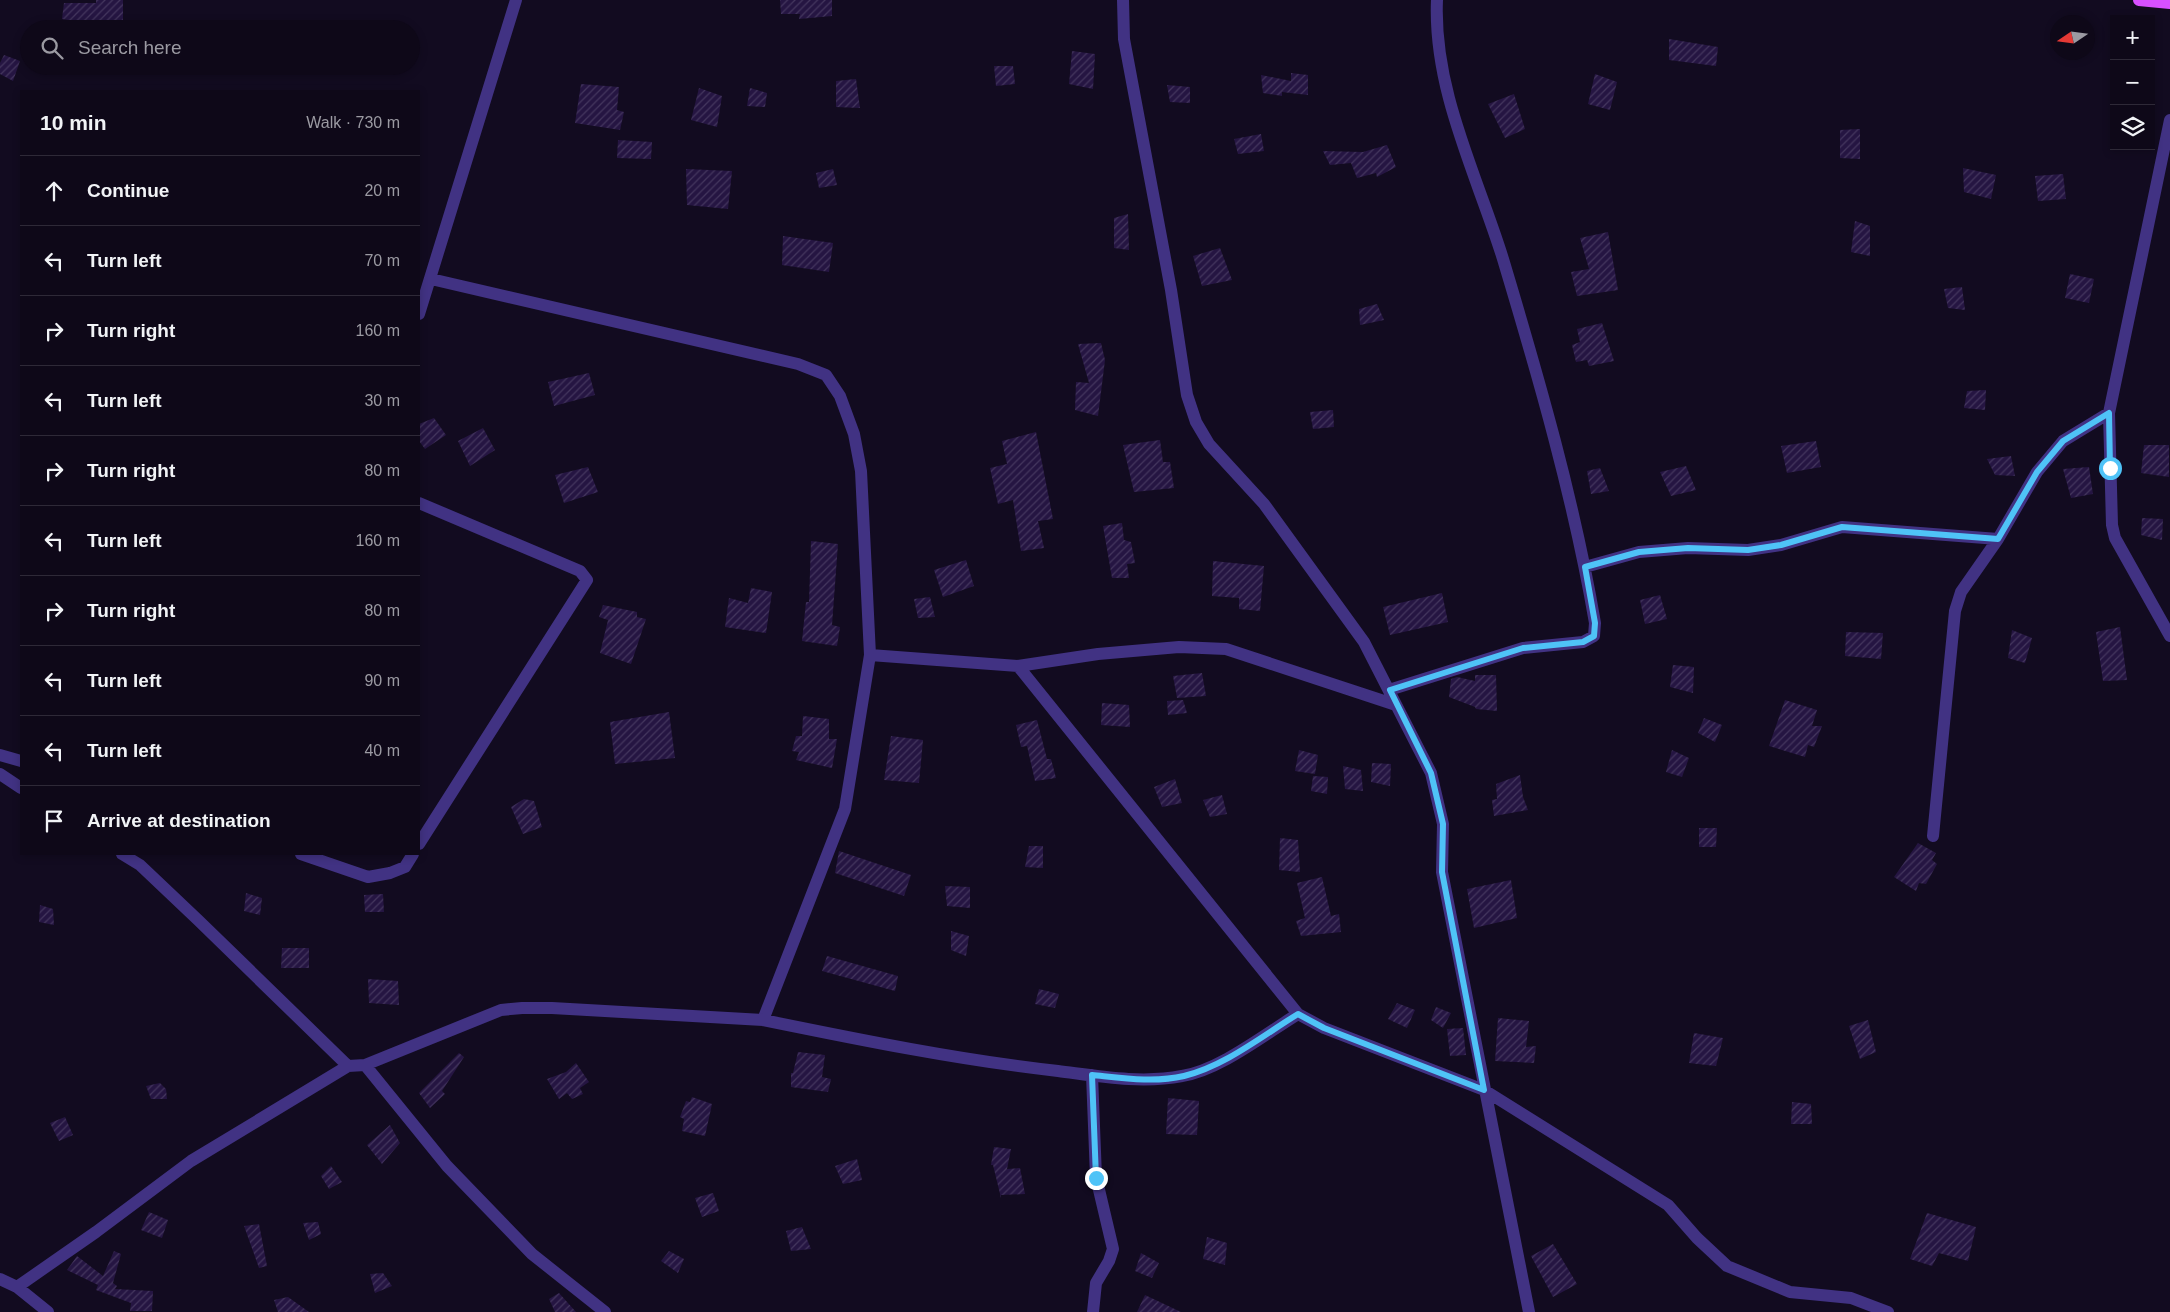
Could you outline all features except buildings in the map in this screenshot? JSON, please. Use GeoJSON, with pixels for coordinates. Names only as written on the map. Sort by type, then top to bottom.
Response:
{"type":"FeatureCollection","features":[{"type":"Feature","properties":{"kind":"main road"},"geometry":{"type":"LineString","coordinates":[[2139,0],[2170,3]]}},
{"type":"Feature","properties":{"kind":"street"},"geometry":{"type":"LineString","coordinates":[[420,311],[516,0]]}},
{"type":"Feature","properties":{"kind":"street"},"geometry":{"type":"LineString","coordinates":[[1122,0],[1124,39],[1171,290],[1187,395],[1196,422],[1209,444],[1264,504],[1364,642],[1431,773],[1443,824],[1442,872],[1529,1312]]}},
{"type":"Feature","properties":{"kind":"street"},"geometry":{"type":"LineString","coordinates":[[1390,690],[1523,648],[1583,642],[1594,636],[1595,623],[1570,497],[1502,258],[1450,105],[1440,54],[1437,0]]}},
{"type":"Feature","properties":{"kind":"street"},"geometry":{"type":"LineString","coordinates":[[2170,120],[2109,413],[2112,525],[2115,538],[2170,636]]}},
{"type":"Feature","properties":{"kind":"street"},"geometry":{"type":"LineString","coordinates":[[431,279],[798,364],[826,375],[840,396],[854,434],[861,471],[870,656],[845,809],[763,1020]]}},
{"type":"Feature","properties":{"kind":"street"},"geometry":{"type":"LineString","coordinates":[[1933,836],[1955,611],[1960,592],[1998,539],[2037,472],[2063,441],[2109,413]]}},
{"type":"Feature","properties":{"kind":"street"},"geometry":{"type":"LineString","coordinates":[[420,503],[580,571],[586,580],[420,842]]}},
{"type":"Feature","properties":{"kind":"street"},"geometry":{"type":"LineString","coordinates":[[1585,567],[1639,552],[1688,548],[1748,550],[1781,545],[1842,527],[1998,539]]}},
{"type":"Feature","properties":{"kind":"street"},"geometry":{"type":"LineString","coordinates":[[870,656],[1018,666],[1098,654],[1179,647],[1226,649],[1396,705]]}},
{"type":"Feature","properties":{"kind":"street"},"geometry":{"type":"LineString","coordinates":[[1018,666],[1298,1014],[1324,1028],[1484,1090],[1668,1205],[1697,1238],[1727,1266],[1790,1292],[1851,1298],[1888,1312]]}},
{"type":"Feature","properties":{"kind":"street"},"geometry":{"type":"LineString","coordinates":[[0,755],[20,762]]}},
{"type":"Feature","properties":{"kind":"street"},"geometry":{"type":"LineString","coordinates":[[0,774],[20,787]]}},
{"type":"Feature","properties":{"kind":"street"},"geometry":{"type":"LineString","coordinates":[[124,855],[140,865],[348,1066]]}},
{"type":"Feature","properties":{"kind":"street"},"geometry":{"type":"LineString","coordinates":[[304,855],[368,876],[390,873],[405,867],[411,855]]}},
{"type":"Feature","properties":{"kind":"street"},"geometry":{"type":"LineString","coordinates":[[17,1287],[96,1232],[191,1161],[348,1066],[365,1065],[501,1010],[552,1008],[763,1020],[877,1044],[985,1062],[1148,1080],[1183,1076],[1216,1065],[1298,1014]]}},
{"type":"Feature","properties":{"kind":"street"},"geometry":{"type":"LineString","coordinates":[[365,1065],[447,1166],[532,1254],[605,1312]]}},
{"type":"Feature","properties":{"kind":"street"},"geometry":{"type":"LineString","coordinates":[[1092,1075],[1096,1178],[1113,1248],[1110,1261],[1096,1284],[1093,1312]]}},
{"type":"Feature","properties":{"kind":"street"},"geometry":{"type":"LineString","coordinates":[[0,1279],[17,1287],[48,1312]]}},
{"type":"Feature","properties":{"kind":"route"},"geometry":{"type":"LineString","coordinates":[[1096,1178],[1092,1075],[1148,1080],[1183,1076],[1216,1065],[1298,1014],[1324,1028],[1484,1090],[1442,872],[1443,824],[1431,773],[1390,690],[1523,648],[1583,642],[1594,636],[1595,623],[1585,567],[1639,552],[1688,548],[1748,550],[1781,545],[1826,530],[1842,527],[1998,539],[2037,472],[2063,441],[2109,413],[2110,468]]}}]}
